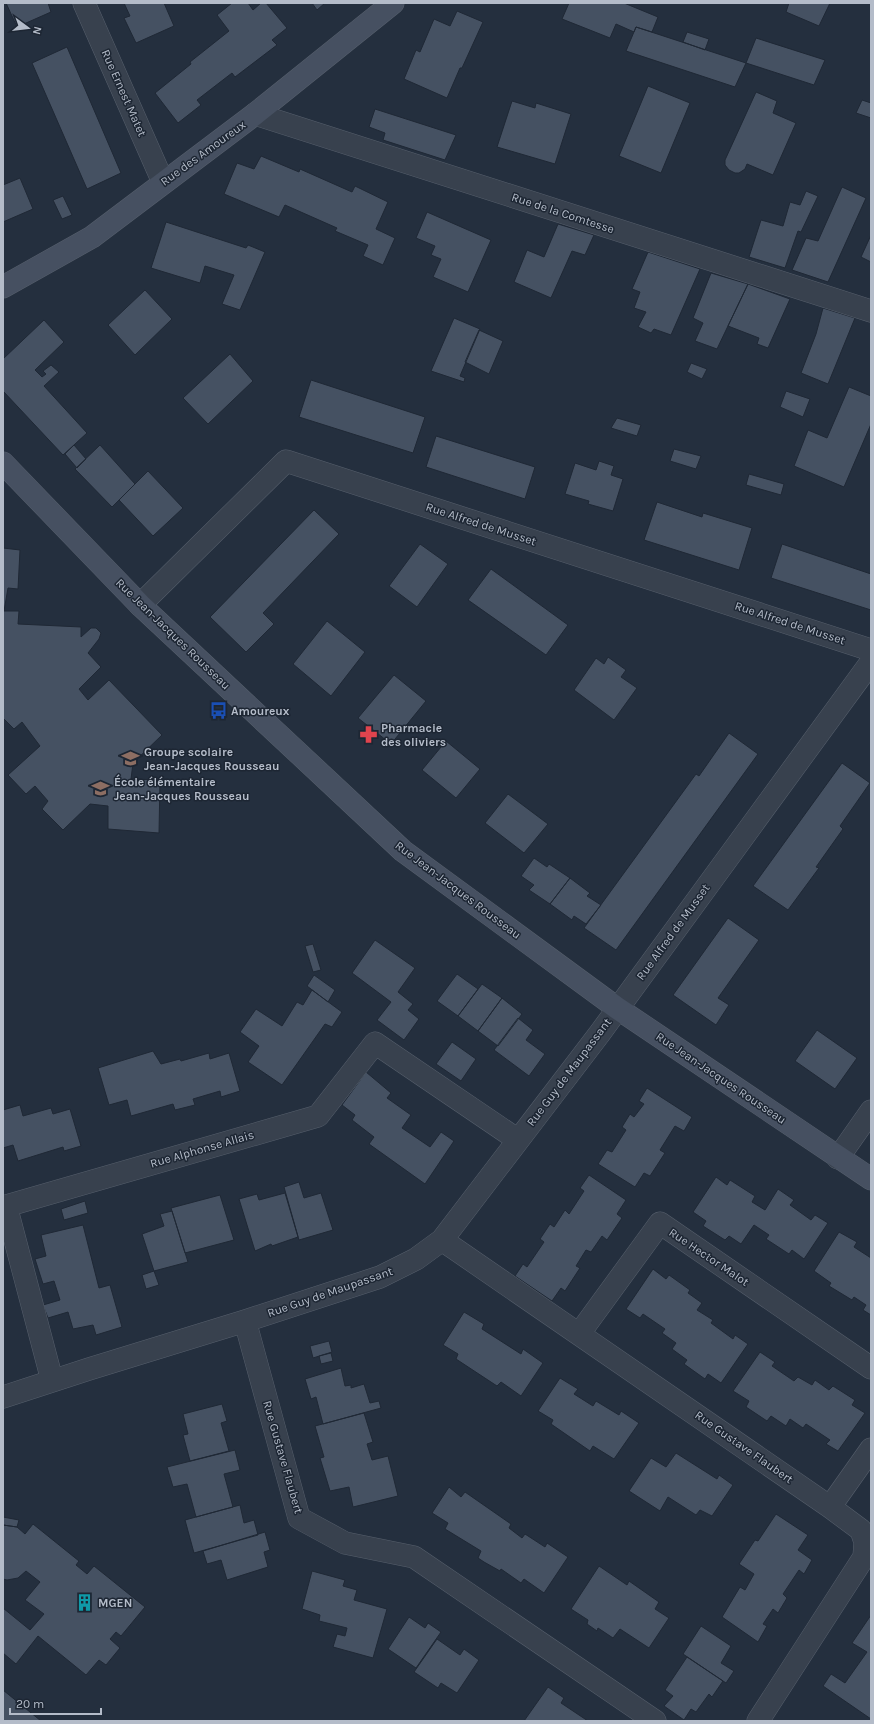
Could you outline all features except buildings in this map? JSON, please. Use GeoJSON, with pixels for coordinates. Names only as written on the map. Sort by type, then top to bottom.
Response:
{"type":"FeatureCollection","features":[{"type":"Feature","properties":{"kind":"street","name":"Rue Ernest Matet"},"geometry":{"type":"LineString","coordinates":[[84,3],[163,182]]}},
{"type":"Feature","properties":{"kind":"street","name":"Rue des Amoureux"},"geometry":{"type":"LineString","coordinates":[[3,287],[92,237],[255,114],[393,3]]}},
{"type":"Feature","properties":{"kind":"street","name":"Rue de la Comtesse"},"geometry":{"type":"LineString","coordinates":[[255,114],[871,311]]}},
{"type":"Feature","properties":{"kind":"street","name":"Rue Alfred de Musset"},"geometry":{"type":"LineString","coordinates":[[140,605],[286,461],[871,650]]}},
{"type":"Feature","properties":{"kind":"street","name":"Rue Jean-Jacques Rousseau"},"geometry":{"type":"LineString","coordinates":[[3,463],[140,605],[403,851],[617,1008],[871,1179]]}},
{"type":"Feature","properties":{"kind":"street","name":"Rue Alfred de Musset"},"geometry":{"type":"LineString","coordinates":[[617,1008],[871,662]]}},
{"type":"Feature","properties":{"kind":"street","name":"Rue Guy de Maupassant"},"geometry":{"type":"LineString","coordinates":[[3,1397],[52,1380],[246,1321],[380,1277],[416,1260],[442,1240],[617,1008]]}},
{"type":"Feature","properties":{"kind":"street","name":"Rue Alphonse Allais"},"geometry":{"type":"LineString","coordinates":[[52,1380],[6,1206],[318,1116],[375,1043],[518,1140]]}},
{"type":"Feature","properties":{"kind":"street"},"geometry":{"type":"LineString","coordinates":[[838,1158],[871,1111]]}},
{"type":"Feature","properties":{"kind":"street","name":"Rue Hector Malot"},"geometry":{"type":"LineString","coordinates":[[580,1334],[660,1223],[871,1368]]}},
{"type":"Feature","properties":{"kind":"street","name":"Rue Gustave Flaubert"},"geometry":{"type":"LineString","coordinates":[[442,1240],[830,1507],[861,1530],[865,1542],[864,1557],[758,1721]]}},
{"type":"Feature","properties":{"kind":"street","name":"Rue Gustave Flaubert"},"geometry":{"type":"LineString","coordinates":[[246,1321],[299,1518],[345,1543],[414,1557],[655,1721]]}},
{"type":"Feature","properties":{"kind":"street"},"geometry":{"type":"LineString","coordinates":[[830,1507],[871,1449]]}},
{"type":"Feature","properties":{"kind":"place","name":"Amoureux"},"geometry":{"type":"Point","coordinates":[218,711]}},
{"type":"Feature","properties":{"kind":"place","name":"Pharmacie des oliviers"},"geometry":{"type":"Point","coordinates":[368,735]}},
{"type":"Feature","properties":{"kind":"place","name":"Groupe scolaire Jean-Jacques Rousseau"},"geometry":{"type":"Point","coordinates":[131,759]}},
{"type":"Feature","properties":{"kind":"place","name":"École élémentaire Jean-Jacques Rousseau"},"geometry":{"type":"Point","coordinates":[101,789]}},
{"type":"Feature","properties":{"kind":"place","name":"MGEN"},"geometry":{"type":"Point","coordinates":[85,1603]}}]}
